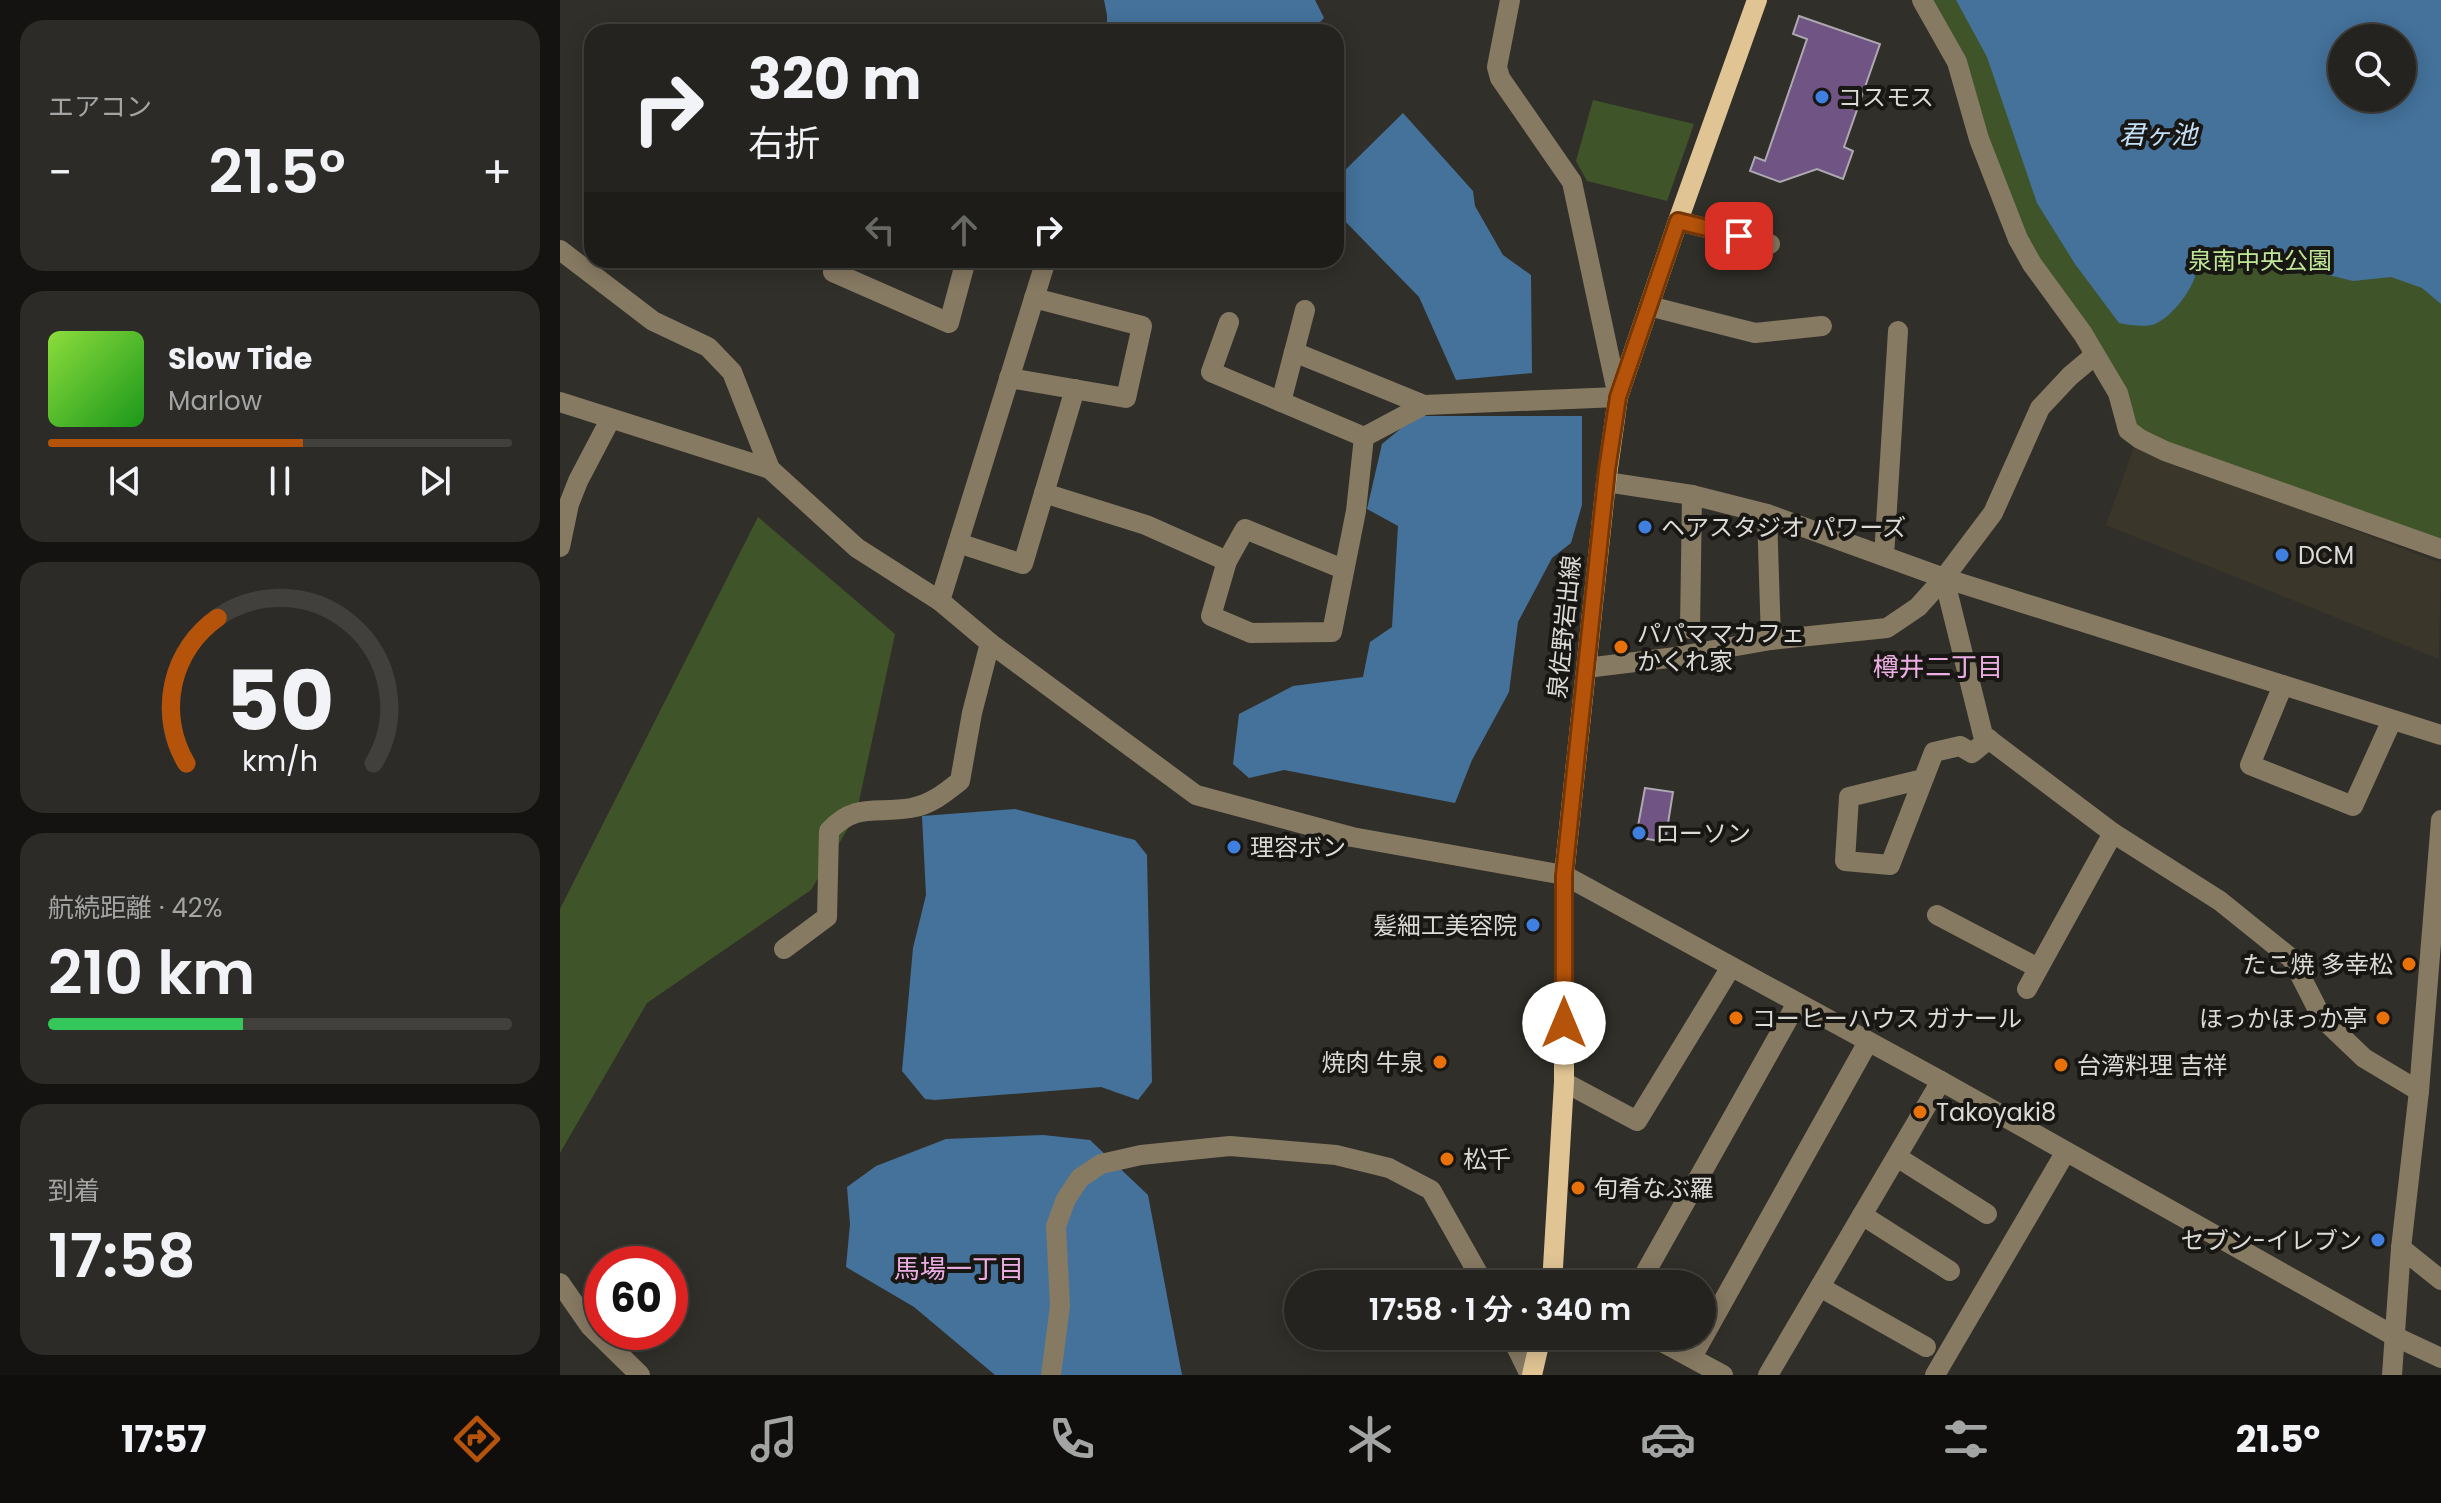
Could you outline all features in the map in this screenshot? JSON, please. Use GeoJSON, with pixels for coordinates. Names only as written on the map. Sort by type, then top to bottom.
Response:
{"type":"FeatureCollection","features":[{"type":"Feature","properties":{"kind":"main road","name":"泉佐野岩出線"},"geometry":{"type":"LineString","coordinates":[[1553,1270],[1564,1082],[1564,875],[1618,397],[1757,0]]}},
{"type":"Feature","properties":{"kind":"main road"},"geometry":{"type":"LineString","coordinates":[[1531,1375],[1537,1350]]}},
{"type":"Feature","properties":{"kind":"street"},"geometry":{"type":"LineString","coordinates":[[1294,352],[1424,405],[1618,397],[1572,182],[1500,78],[1497,67],[1510,0]]}},
{"type":"Feature","properties":{"kind":"street"},"geometry":{"type":"LineString","coordinates":[[1922,0],[1957,62],[1979,139],[2018,239],[2118,393],[2128,430],[2165,451],[2441,549]]}},
{"type":"Feature","properties":{"kind":"street"},"geometry":{"type":"LineString","coordinates":[[1678,221],[1770,244]]}},
{"type":"Feature","properties":{"kind":"street"},"geometry":{"type":"LineString","coordinates":[[560,250],[653,321],[708,347],[732,372],[770,469]]}},
{"type":"Feature","properties":{"kind":"street"},"geometry":{"type":"LineString","coordinates":[[835,268],[833,272],[949,323],[964,268]]}},
{"type":"Feature","properties":{"kind":"street"},"geometry":{"type":"LineString","coordinates":[[940,601],[1043,268]]}},
{"type":"Feature","properties":{"kind":"street"},"geometry":{"type":"LineString","coordinates":[[1009,378],[1126,398],[1142,326],[1034,298]]}},
{"type":"Feature","properties":{"kind":"street"},"geometry":{"type":"LineString","coordinates":[[1649,306],[1755,333],[1822,326]]}},
{"type":"Feature","properties":{"kind":"street"},"geometry":{"type":"LineString","coordinates":[[1281,402],[1305,310]]}},
{"type":"Feature","properties":{"kind":"street"},"geometry":{"type":"LineString","coordinates":[[1229,322],[1211,372],[1364,437]]}},
{"type":"Feature","properties":{"kind":"street"},"geometry":{"type":"LineString","coordinates":[[1884,556],[1898,331]]}},
{"type":"Feature","properties":{"kind":"street"},"geometry":{"type":"LineString","coordinates":[[1586,668],[1771,640],[1887,628],[1918,607],[1944,578],[1993,513],[2040,408],[2095,355]]}},
{"type":"Feature","properties":{"kind":"street"},"geometry":{"type":"LineString","coordinates":[[958,543],[1023,564],[1075,389]]}},
{"type":"Feature","properties":{"kind":"street"},"geometry":{"type":"LineString","coordinates":[[560,402],[770,469],[857,548],[940,601],[990,643],[1196,795],[1352,837],[1564,875],[1941,1081],[2396,1337],[2441,1358]]}},
{"type":"Feature","properties":{"kind":"street"},"geometry":{"type":"LineString","coordinates":[[1364,437],[1424,405]]}},
{"type":"Feature","properties":{"kind":"street"},"geometry":{"type":"LineString","coordinates":[[560,547],[565,502],[610,420]]}},
{"type":"Feature","properties":{"kind":"street"},"geometry":{"type":"LineString","coordinates":[[1343,569],[1245,529],[1227,561],[1211,616],[1251,633],[1332,632],[1356,511],[1364,437]]}},
{"type":"Feature","properties":{"kind":"street"},"geometry":{"type":"LineString","coordinates":[[1606,482],[1692,495],[1767,514],[1944,578],[2441,735]]}},
{"type":"Feature","properties":{"kind":"street"},"geometry":{"type":"LineString","coordinates":[[1044,493],[1146,525],[1227,561]]}},
{"type":"Feature","properties":{"kind":"street"},"geometry":{"type":"LineString","coordinates":[[1690,629],[1692,495]]}},
{"type":"Feature","properties":{"kind":"street"},"geometry":{"type":"LineString","coordinates":[[1767,514],[1771,640]]}},
{"type":"Feature","properties":{"kind":"street"},"geometry":{"type":"LineString","coordinates":[[1944,578],[1983,735],[2113,833],[2220,901],[2292,959],[2322,1018],[2364,1058],[2419,1091]]}},
{"type":"Feature","properties":{"kind":"street"},"geometry":{"type":"LineString","coordinates":[[784,949],[827,917],[829,831],[840,819],[853,812],[913,808],[940,798],[960,781],[972,713],[990,643]]}},
{"type":"Feature","properties":{"kind":"street"},"geometry":{"type":"LineString","coordinates":[[2283,685],[2250,765],[2353,806],[2392,720]]}},
{"type":"Feature","properties":{"kind":"street"},"geometry":{"type":"LineString","coordinates":[[1923,779],[1849,797],[1845,861],[1890,865],[1934,752],[1960,746],[1972,753],[1989,739]]}},
{"type":"Feature","properties":{"kind":"street"},"geometry":{"type":"LineString","coordinates":[[2392,1375],[2441,820]]}},
{"type":"Feature","properties":{"kind":"street"},"geometry":{"type":"LineString","coordinates":[[2027,989],[2113,833]]}},
{"type":"Feature","properties":{"kind":"street"},"geometry":{"type":"LineString","coordinates":[[1937,915],[2038,968]]}},
{"type":"Feature","properties":{"kind":"street"},"geometry":{"type":"LineString","coordinates":[[1564,1082],[1637,1121],[1731,967]]}},
{"type":"Feature","properties":{"kind":"street"},"geometry":{"type":"LineString","coordinates":[[1647,1270],[1797,1003]]}},
{"type":"Feature","properties":{"kind":"street"},"geometry":{"type":"LineString","coordinates":[[1692,1357],[1868,1042]]}},
{"type":"Feature","properties":{"kind":"street"},"geometry":{"type":"LineString","coordinates":[[1768,1375],[1941,1081]]}},
{"type":"Feature","properties":{"kind":"street"},"geometry":{"type":"LineString","coordinates":[[1051,1375],[1060,1306],[1056,1226],[1066,1199],[1080,1178],[1101,1164],[1141,1155],[1230,1146],[1336,1155],[1389,1168],[1431,1190],[1476,1270]]}},
{"type":"Feature","properties":{"kind":"street"},"geometry":{"type":"LineString","coordinates":[[1935,1375],[2065,1153]]}},
{"type":"Feature","properties":{"kind":"street"},"geometry":{"type":"LineString","coordinates":[[1897,1157],[1987,1214]]}},
{"type":"Feature","properties":{"kind":"street"},"geometry":{"type":"LineString","coordinates":[[1862,1215],[1950,1271]]}},
{"type":"Feature","properties":{"kind":"street"},"geometry":{"type":"LineString","coordinates":[[2401,1248],[2441,1280]]}},
{"type":"Feature","properties":{"kind":"street"},"geometry":{"type":"LineString","coordinates":[[560,1283],[590,1326],[640,1375]]}},
{"type":"Feature","properties":{"kind":"street"},"geometry":{"type":"LineString","coordinates":[[1820,1287],[1926,1347]]}},
{"type":"Feature","properties":{"kind":"street"},"geometry":{"type":"LineString","coordinates":[[1518,1350],[1531,1375]]}},
{"type":"Feature","properties":{"kind":"street"},"geometry":{"type":"LineString","coordinates":[[1678,1350],[1723,1375]]}},
{"type":"Feature","properties":{"kind":"shaded area"},"geometry":{"type":"Polygon","coordinates":[[[2134,447],[2441,563],[2439,659],[2106,525],[2134,447]]]}},
{"type":"Feature","properties":{"kind":"green space","name":"泉南中央公園"},"geometry":{"type":"Polygon","coordinates":[[[1925,0],[2441,0],[2441,539],[2147,435],[2135,426],[2031,254],[1925,0]]]}},
{"type":"Feature","properties":{"kind":"green space"},"geometry":{"type":"Polygon","coordinates":[[[1593,100],[1694,124],[1667,201],[1587,181],[1576,161],[1593,100]]]}},
{"type":"Feature","properties":{"kind":"green space"},"geometry":{"type":"Polygon","coordinates":[[[758,517],[895,634],[856,815],[811,890],[647,1003],[560,1153],[560,909],[758,517]]]}},
{"type":"Feature","properties":{"kind":"water"},"geometry":{"type":"Polygon","coordinates":[[[1104,0],[1315,0],[1324,18],[1318,24],[1107,24],[1104,0]]]}},
{"type":"Feature","properties":{"kind":"water","name":"君ヶ池"},"geometry":{"type":"Polygon","coordinates":[[[1956,0],[2441,0],[2441,304],[2422,288],[2391,277],[2353,281],[2308,270],[2297,271],[2289,259],[2268,260],[2262,264],[2254,259],[2245,264],[2219,257],[2210,264],[2197,265],[2188,291],[2175,309],[2159,322],[2144,326],[2119,323],[2075,264],[2037,203],[1987,57],[1956,0]]]}},
{"type":"Feature","properties":{"kind":"water"},"geometry":{"type":"Polygon","coordinates":[[[1403,113],[1473,191],[1475,206],[1503,255],[1531,275],[1532,373],[1456,380],[1419,297],[1344,220],[1344,171],[1403,113]]]}},
{"type":"Feature","properties":{"kind":"water"},"geometry":{"type":"Polygon","coordinates":[[[1416,416],[1582,416],[1582,505],[1571,543],[1552,558],[1518,622],[1509,692],[1472,760],[1455,803],[1284,770],[1249,778],[1233,764],[1239,714],[1293,686],[1363,677],[1370,642],[1392,627],[1398,526],[1367,509],[1382,444],[1416,416]]]}},
{"type":"Feature","properties":{"kind":"water"},"geometry":{"type":"Polygon","coordinates":[[[1015,809],[1135,840],[1147,855],[1152,1082],[1138,1100],[1101,1087],[925,1099],[902,1071],[913,948],[926,895],[922,816],[1015,809]]]}},
{"type":"Feature","properties":{"kind":"water"},"geometry":{"type":"Polygon","coordinates":[[[1043,1135],[1090,1140],[1148,1195],[1182,1375],[995,1375],[914,1307],[846,1267],[850,1224],[847,1187],[876,1166],[946,1139],[1043,1135]]]}},
{"type":"Feature","properties":{"kind":"building"},"geometry":{"type":"Polygon","coordinates":[[[1799,16],[1880,44],[1844,147],[1853,151],[1843,179],[1817,169],[1780,182],[1750,171],[1755,157],[1765,161],[1807,39],[1793,34],[1799,16]]]}},
{"type":"Feature","properties":{"kind":"building"},"geometry":{"type":"Polygon","coordinates":[[[1645,788],[1673,792],[1665,842],[1636,837],[1645,788]]]}},
{"type":"Feature","properties":{"kind":"place","name":"コスモス"},"geometry":{"type":"Point","coordinates":[1822,97]}},
{"type":"Feature","properties":{"kind":"place","name":"ヘアスタジオ パワーズ"},"geometry":{"type":"Point","coordinates":[1645,527]}},
{"type":"Feature","properties":{"kind":"place","name":"DCM"},"geometry":{"type":"Point","coordinates":[2282,555]}},
{"type":"Feature","properties":{"kind":"place","name":"パパママカフェ かくれ家"},"geometry":{"type":"Point","coordinates":[1621,647]}},
{"type":"Feature","properties":{"kind":"place","name":"ローソン"},"geometry":{"type":"Point","coordinates":[1639,833]}},
{"type":"Feature","properties":{"kind":"place","name":"理容ボン"},"geometry":{"type":"Point","coordinates":[1234,847]}},
{"type":"Feature","properties":{"kind":"place","name":"髪細工美容院"},"geometry":{"type":"Point","coordinates":[1533,925]}},
{"type":"Feature","properties":{"kind":"place","name":"たこ焼 多幸松"},"geometry":{"type":"Point","coordinates":[2409,964]}},
{"type":"Feature","properties":{"kind":"place","name":"コーヒーハウス ガナール"},"geometry":{"type":"Point","coordinates":[1736,1018]}},
{"type":"Feature","properties":{"kind":"place","name":"ほっかほっか亭"},"geometry":{"type":"Point","coordinates":[2383,1018]}},
{"type":"Feature","properties":{"kind":"place","name":"焼肉 牛泉"},"geometry":{"type":"Point","coordinates":[1440,1062]}},
{"type":"Feature","properties":{"kind":"place","name":"台湾料理 吉祥"},"geometry":{"type":"Point","coordinates":[2061,1065]}},
{"type":"Feature","properties":{"kind":"place","name":"Takoyaki8"},"geometry":{"type":"Point","coordinates":[1920,1112]}},
{"type":"Feature","properties":{"kind":"place","name":"松千"},"geometry":{"type":"Point","coordinates":[1447,1159]}},
{"type":"Feature","properties":{"kind":"place","name":"旬肴なぶ羅"},"geometry":{"type":"Point","coordinates":[1578,1188]}},
{"type":"Feature","properties":{"kind":"place","name":"セブン-イレブン"},"geometry":{"type":"Point","coordinates":[2378,1240]}},
{"type":"Feature","properties":{"kind":"district","name":"樽井二丁目"},"geometry":{"type":"Point","coordinates":[1938,667]}},
{"type":"Feature","properties":{"kind":"district","name":"馬場一丁目"},"geometry":{"type":"Point","coordinates":[959,1269]}},
{"type":"Feature","properties":{"kind":"route"},"geometry":{"type":"LineString","coordinates":[[1564,1023],[1564,875],[1618,397],[1678,221],[1739,236]]}}]}
